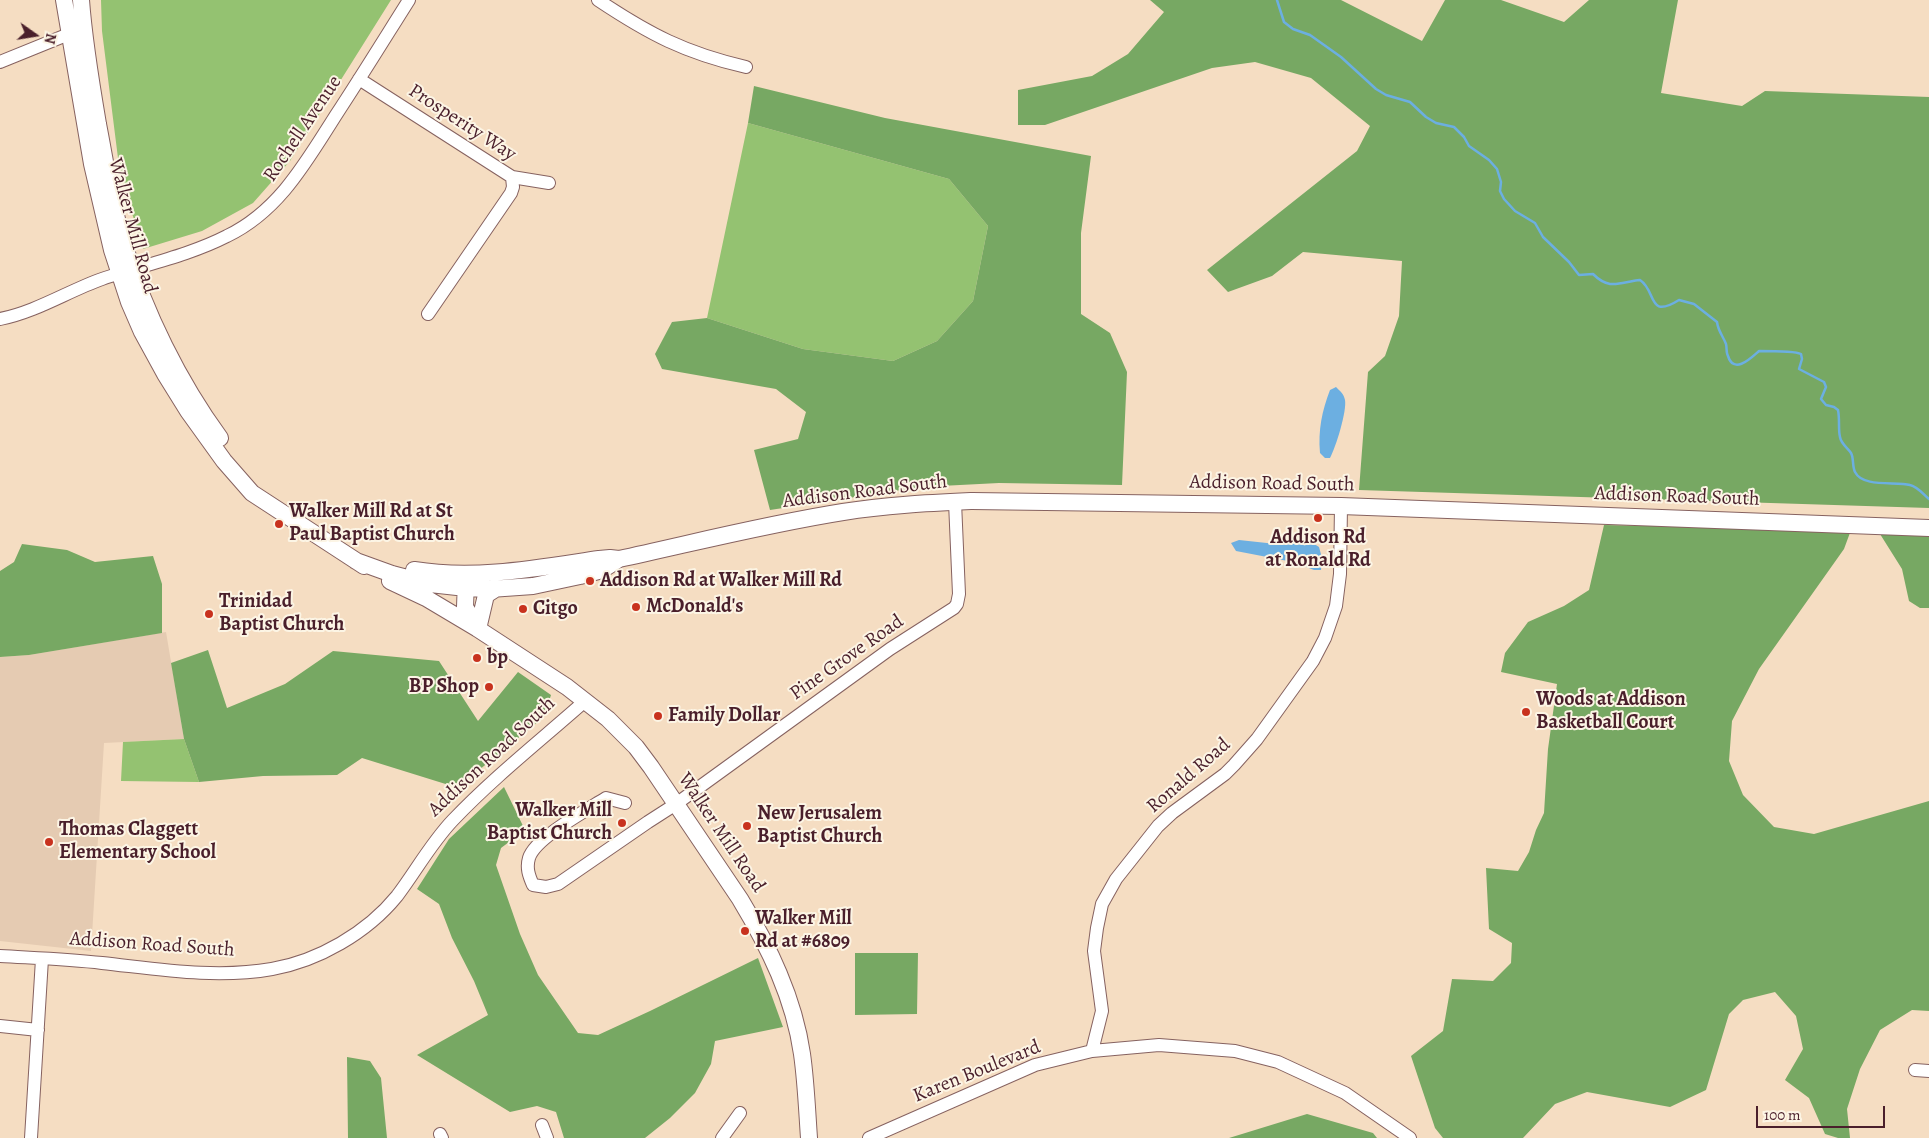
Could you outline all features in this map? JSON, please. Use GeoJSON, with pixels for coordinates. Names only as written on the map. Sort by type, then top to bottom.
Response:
{"type":"FeatureCollection","features":[{"type":"Feature","properties":{"kind":"main road","name":"Walker Mill Road"},"geometry":{"type":"LineString","coordinates":[[64,0],[92,164],[112,250],[126,271]]}},
{"type":"Feature","properties":{"kind":"main road","name":"Walker Mill Road"},"geometry":{"type":"LineString","coordinates":[[81,0],[86,52],[126,271],[142,332],[188,411],[224,461],[252,493],[351,558],[478,628],[568,687],[608,719],[636,747],[740,899],[778,970],[791,1008],[802,1053],[806,1088],[808,1138]]}},
{"type":"Feature","properties":{"kind":"main road","name":"Addison Road South"},"geometry":{"type":"LineString","coordinates":[[466,582],[497,588],[533,586],[602,570],[619,560],[767,526],[843,512],[901,505],[955,502],[1007,501],[1341,506],[1929,528]]}},
{"type":"Feature","properties":{"kind":"main road","name":"Addison Road South"},"geometry":{"type":"LineString","coordinates":[[351,558],[410,579],[448,587],[515,571],[610,558],[619,560]]}},
{"type":"Feature","properties":{"kind":"main road","name":"Walker Mill Road"},"geometry":{"type":"LineString","coordinates":[[466,582],[465,607],[478,628]]}},
{"type":"Feature","properties":{"kind":"main road"},"geometry":{"type":"LineString","coordinates":[[478,628],[486,595],[497,588]]}},
{"type":"Feature","properties":{"kind":"street","name":"Rochell Avenue"},"geometry":{"type":"LineString","coordinates":[[0,319],[38,306],[97,281],[206,245],[228,236],[261,215],[297,176],[409,0]]}},
{"type":"Feature","properties":{"kind":"street"},"geometry":{"type":"LineString","coordinates":[[598,0],[629,21],[667,42],[697,54],[746,67]]}},
{"type":"Feature","properties":{"kind":"street"},"geometry":{"type":"LineString","coordinates":[[0,62],[69,34]]}},
{"type":"Feature","properties":{"kind":"street","name":"Prosperity Way"},"geometry":{"type":"LineString","coordinates":[[359,79],[512,177],[549,183]]}},
{"type":"Feature","properties":{"kind":"street"},"geometry":{"type":"LineString","coordinates":[[428,314],[511,193],[513,187],[512,177]]}},
{"type":"Feature","properties":{"kind":"street","name":"Pine Grove Road"},"geometry":{"type":"LineString","coordinates":[[676,804],[890,649],[956,606],[959,594],[955,502]]}},
{"type":"Feature","properties":{"kind":"street","name":"Ronald Road"},"geometry":{"type":"LineString","coordinates":[[1092,1051],[1102,1011],[1094,952],[1096,928],[1102,904],[1116,879],[1153,832],[1172,813],[1225,774],[1257,739],[1313,661],[1325,638],[1336,606],[1340,574],[1341,506]]}},
{"type":"Feature","properties":{"kind":"street","name":"Addison Road South"},"geometry":{"type":"LineString","coordinates":[[0,956],[220,974],[272,969],[303,960],[324,951],[355,934],[378,914],[396,896],[437,838],[467,805],[585,701]]}},
{"type":"Feature","properties":{"kind":"street"},"geometry":{"type":"LineString","coordinates":[[625,803],[606,798],[559,827],[533,848],[527,870],[533,885],[546,887],[558,884],[676,804]]}},
{"type":"Feature","properties":{"kind":"street"},"geometry":{"type":"LineString","coordinates":[[31,1138],[42,959]]}},
{"type":"Feature","properties":{"kind":"street"},"geometry":{"type":"LineString","coordinates":[[0,1026],[38,1030]]}},
{"type":"Feature","properties":{"kind":"street","name":"Karen Boulevard"},"geometry":{"type":"LineString","coordinates":[[869,1138],[1035,1065],[1092,1051],[1160,1045],[1235,1051],[1266,1059],[1322,1081],[1345,1093],[1410,1138]]}},
{"type":"Feature","properties":{"kind":"street"},"geometry":{"type":"LineString","coordinates":[[1915,1070],[1929,1071]]}},
{"type":"Feature","properties":{"kind":"street"},"geometry":{"type":"LineString","coordinates":[[722,1138],[740,1113]]}},
{"type":"Feature","properties":{"kind":"street"},"geometry":{"type":"LineString","coordinates":[[542,1125],[547,1138]]}},
{"type":"Feature","properties":{"kind":"shaded area","name":"Thomas Claggett Elementary School"},"geometry":{"type":"Polygon","coordinates":[[[166,632],[184,739],[104,743],[91,951],[0,941],[0,657],[29,655],[166,632]]]}},
{"type":"Feature","properties":{"kind":"green space"},"geometry":{"type":"Polygon","coordinates":[[[101,0],[391,0],[290,161],[253,203],[202,231],[143,249],[120,174],[102,31],[101,0]]]}},
{"type":"Feature","properties":{"kind":"green space"},"geometry":{"type":"Polygon","coordinates":[[[1150,0],[1341,0],[1422,41],[1445,0],[1501,0],[1564,22],[1589,0],[1678,0],[1661,93],[1742,106],[1765,91],[1929,97],[1929,508],[1359,490],[1368,372],[1385,356],[1399,316],[1402,261],[1303,252],[1272,276],[1228,292],[1207,270],[1357,151],[1370,126],[1311,78],[1255,62],[1212,68],[1045,125],[1018,125],[1018,90],[1092,76],[1128,54],[1164,12],[1150,0]]]}},
{"type":"Feature","properties":{"kind":"green space"},"geometry":{"type":"Polygon","coordinates":[[[754,86],[885,118],[1091,156],[1081,233],[1081,314],[1110,333],[1127,372],[1122,485],[999,483],[921,487],[770,510],[754,450],[798,439],[806,412],[776,389],[662,369],[655,354],[672,322],[707,318],[803,349],[893,361],[937,341],[973,301],[988,226],[949,179],[748,123],[754,86]]]}},
{"type":"Feature","properties":{"kind":"green space"},"geometry":{"type":"Polygon","coordinates":[[[748,123],[949,179],[988,226],[973,301],[937,341],[893,361],[803,349],[707,318],[748,123]]]}},
{"type":"Feature","properties":{"kind":"green space"},"geometry":{"type":"Polygon","coordinates":[[[1604,525],[1851,530],[1844,549],[1759,669],[1732,721],[1729,761],[1743,795],[1774,827],[1814,834],[1929,801],[1929,1011],[1912,1010],[1880,1030],[1860,1069],[1847,1109],[1850,1138],[1838,1138],[1825,1134],[1809,1098],[1785,1080],[1803,1049],[1796,1016],[1775,992],[1743,1000],[1729,1014],[1706,1090],[1670,1107],[1587,1092],[1555,1104],[1523,1138],[1443,1138],[1435,1128],[1411,1056],[1443,1031],[1452,979],[1493,981],[1511,963],[1512,943],[1489,929],[1486,868],[1518,871],[1529,852],[1544,813],[1548,749],[1557,684],[1501,672],[1505,653],[1528,622],[1564,606],[1589,590],[1604,525]]]}},
{"type":"Feature","properties":{"kind":"green space"},"geometry":{"type":"Polygon","coordinates":[[[1880,534],[1929,536],[1929,608],[1920,608],[1909,601],[1902,569],[1880,534]]]}},
{"type":"Feature","properties":{"kind":"green space"},"geometry":{"type":"Polygon","coordinates":[[[22,544],[67,550],[95,562],[153,556],[162,584],[162,633],[29,655],[0,657],[0,571],[14,562],[22,544]]]}},
{"type":"Feature","properties":{"kind":"green space"},"geometry":{"type":"Polygon","coordinates":[[[208,650],[227,708],[285,684],[333,651],[439,661],[478,721],[518,672],[551,695],[544,717],[479,770],[452,786],[362,758],[337,775],[263,776],[199,782],[184,739],[171,663],[208,650]]]}},
{"type":"Feature","properties":{"kind":"green space"},"geometry":{"type":"Polygon","coordinates":[[[184,739],[199,782],[121,781],[123,742],[184,739]]]}},
{"type":"Feature","properties":{"kind":"green space"},"geometry":{"type":"Polygon","coordinates":[[[504,787],[525,830],[501,848],[496,865],[520,934],[538,975],[578,1033],[598,1035],[758,958],[783,1027],[715,1041],[711,1064],[695,1093],[670,1118],[645,1138],[564,1138],[556,1112],[537,1106],[510,1112],[417,1055],[488,1015],[474,981],[452,938],[439,904],[417,889],[449,839],[504,787]]]}},
{"type":"Feature","properties":{"kind":"green space"},"geometry":{"type":"Polygon","coordinates":[[[855,953],[918,953],[917,1014],[855,1015],[855,953]]]}},
{"type":"Feature","properties":{"kind":"green space"},"geometry":{"type":"Polygon","coordinates":[[[347,1057],[370,1061],[381,1078],[387,1138],[348,1138],[347,1057]]]}},
{"type":"Feature","properties":{"kind":"green space"},"geometry":{"type":"Polygon","coordinates":[[[1307,1114],[1373,1133],[1377,1138],[1229,1138],[1307,1114]]]}},
{"type":"Feature","properties":{"kind":"water"},"geometry":{"type":"Polygon","coordinates":[[[1336,387],[1344,398],[1344,412],[1330,458],[1325,458],[1320,453],[1321,421],[1330,390],[1336,387]]]}},
{"type":"Feature","properties":{"kind":"water"},"geometry":{"type":"Polygon","coordinates":[[[1239,540],[1276,544],[1308,540],[1319,547],[1322,558],[1321,570],[1314,570],[1293,562],[1236,551],[1231,543],[1239,540]]]}},
{"type":"Feature","properties":{"kind":"waterway"},"geometry":{"type":"LineString","coordinates":[[1277,0],[1284,22],[1293,29],[1310,35],[1341,57],[1376,89],[1386,95],[1410,102],[1426,117],[1436,123],[1454,127],[1464,137],[1469,146],[1489,160],[1497,169],[1501,182],[1500,191],[1504,199],[1515,211],[1535,223],[1543,237],[1569,262],[1579,275],[1593,274],[1610,284],[1640,280],[1649,291],[1654,302],[1662,307],[1679,300],[1694,304],[1717,322],[1719,331],[1726,344],[1727,355],[1734,364],[1743,363],[1759,351],[1801,354],[1802,359],[1799,369],[1824,382],[1826,387],[1821,399],[1826,405],[1838,410],[1841,439],[1851,453],[1854,470],[1859,477],[1872,482],[1910,485],[1918,489],[1929,499]]}},
{"type":"Feature","properties":{"kind":"place","name":"Addison Rd at Ronald Rd"},"geometry":{"type":"Point","coordinates":[1318,518]}},
{"type":"Feature","properties":{"kind":"place","name":"Walker Mill Rd at St Paul Baptist Church"},"geometry":{"type":"Point","coordinates":[279,524]}},
{"type":"Feature","properties":{"kind":"place","name":"Addison Rd at Walker Mill Rd"},"geometry":{"type":"Point","coordinates":[590,581]}},
{"type":"Feature","properties":{"kind":"place","name":"McDonald's"},"geometry":{"type":"Point","coordinates":[636,607]}},
{"type":"Feature","properties":{"kind":"place","name":"Citgo"},"geometry":{"type":"Point","coordinates":[523,609]}},
{"type":"Feature","properties":{"kind":"place","name":"Trinidad Baptist Church"},"geometry":{"type":"Point","coordinates":[209,614]}},
{"type":"Feature","properties":{"kind":"place","name":"bp"},"geometry":{"type":"Point","coordinates":[477,658]}},
{"type":"Feature","properties":{"kind":"place","name":"BP Shop"},"geometry":{"type":"Point","coordinates":[489,687]}},
{"type":"Feature","properties":{"kind":"place","name":"Woods at Addison Basketball Court"},"geometry":{"type":"Point","coordinates":[1526,712]}},
{"type":"Feature","properties":{"kind":"place","name":"Family Dollar"},"geometry":{"type":"Point","coordinates":[658,716]}},
{"type":"Feature","properties":{"kind":"place","name":"Walker Mill Baptist Church"},"geometry":{"type":"Point","coordinates":[622,823]}},
{"type":"Feature","properties":{"kind":"place","name":"New Jerusalem Baptist Church"},"geometry":{"type":"Point","coordinates":[747,826]}},
{"type":"Feature","properties":{"kind":"place","name":"Thomas Claggett Elementary School"},"geometry":{"type":"Point","coordinates":[49,842]}},
{"type":"Feature","properties":{"kind":"place","name":"Walker Mill Rd at #6809"},"geometry":{"type":"Point","coordinates":[745,931]}}]}
